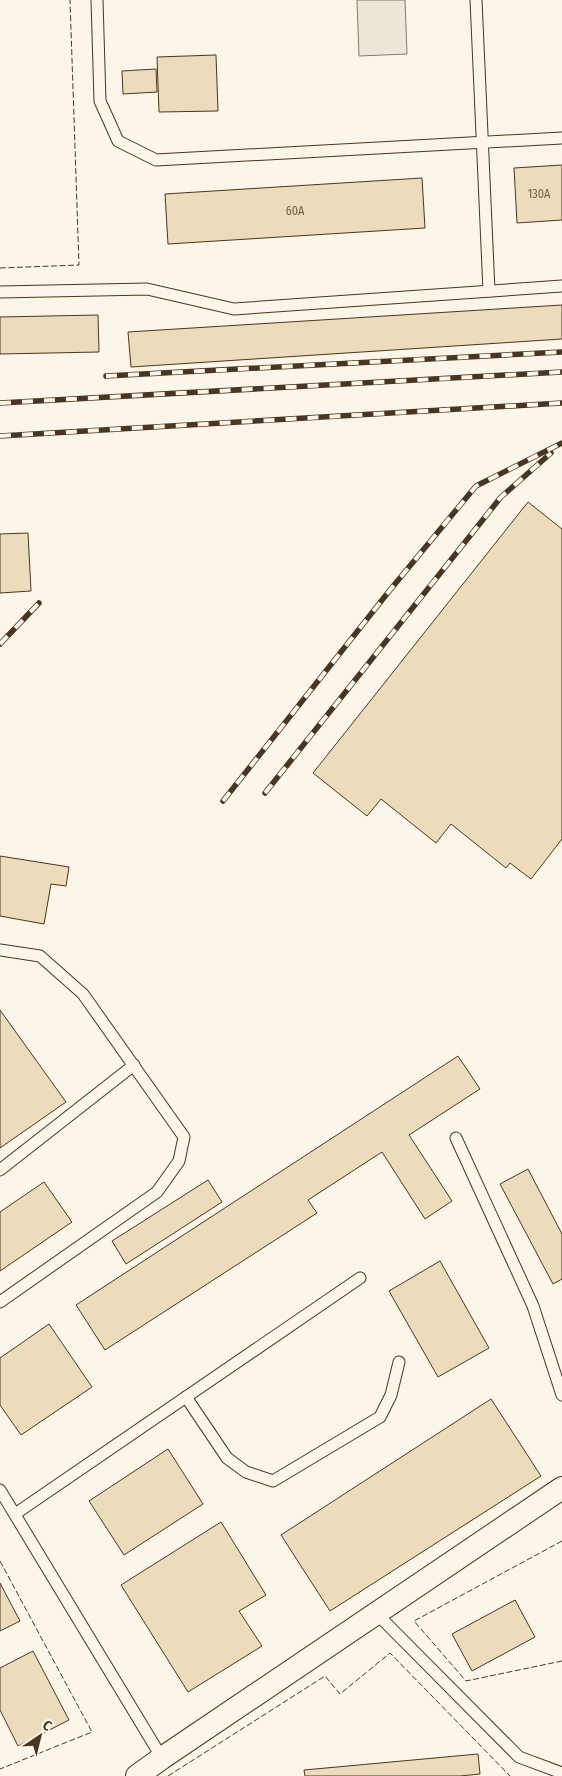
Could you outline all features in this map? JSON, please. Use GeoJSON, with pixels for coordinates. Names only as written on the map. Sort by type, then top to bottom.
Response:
{"type":"FeatureCollection","features":[{"type":"Feature","properties":{"kind":"street"},"geometry":{"type":"LineString","coordinates":[[137,1776],[562,1488]]}},
{"type":"Feature","properties":{"kind":"lane"},"geometry":{"type":"LineString","coordinates":[[96,0],[100,101],[118,142],[156,160],[562,138]]}},
{"type":"Feature","properties":{"kind":"lane"},"geometry":{"type":"LineString","coordinates":[[476,0],[489,291]]}},
{"type":"Feature","properties":{"kind":"lane"},"geometry":{"type":"LineString","coordinates":[[0,292],[147,289],[234,309],[562,286]]}},
{"type":"Feature","properties":{"kind":"lane"},"geometry":{"type":"LineString","coordinates":[[0,950],[40,956],[83,994],[184,1137],[179,1161],[157,1192],[0,1302]]}},
{"type":"Feature","properties":{"kind":"lane"},"geometry":{"type":"LineString","coordinates":[[0,1170],[134,1065]]}},
{"type":"Feature","properties":{"kind":"lane"},"geometry":{"type":"LineString","coordinates":[[456,1138],[533,1306],[562,1395]]}},
{"type":"Feature","properties":{"kind":"lane"},"geometry":{"type":"LineString","coordinates":[[15,1514],[360,1278]]}},
{"type":"Feature","properties":{"kind":"lane"},"geometry":{"type":"LineString","coordinates":[[186,1397],[227,1458],[246,1472],[273,1481],[380,1417],[392,1395],[399,1362]]}},
{"type":"Feature","properties":{"kind":"lane"},"geometry":{"type":"LineString","coordinates":[[0,1490],[162,1758]]}},
{"type":"Feature","properties":{"kind":"lane"},"geometry":{"type":"LineString","coordinates":[[376,1613],[519,1757],[562,1774]]}},
{"type":"Feature","properties":{"kind":"shaded area"},"geometry":{"type":"Polygon","coordinates":[[[357,0],[405,0],[407,54],[359,56],[357,0]]]}},
{"type":"Feature","properties":{"kind":"building"},"geometry":{"type":"Polygon","coordinates":[[[216,55],[218,111],[159,112],[157,57],[216,55]]]}},
{"type":"Feature","properties":{"kind":"building"},"geometry":{"type":"Polygon","coordinates":[[[156,69],[157,92],[123,94],[122,71],[156,69]]]}},
{"type":"Feature","properties":{"kind":"building"},"geometry":{"type":"Polygon","coordinates":[[[562,165],[562,220],[517,223],[514,168],[562,165]]]}},
{"type":"Feature","properties":{"kind":"building"},"geometry":{"type":"Polygon","coordinates":[[[422,178],[425,228],[168,244],[165,194],[422,178]]]}},
{"type":"Feature","properties":{"kind":"building"},"geometry":{"type":"Polygon","coordinates":[[[562,305],[562,339],[131,367],[128,332],[562,305]]]}},
{"type":"Feature","properties":{"kind":"building"},"geometry":{"type":"Polygon","coordinates":[[[98,315],[99,352],[0,354],[0,317],[98,315]]]}},
{"type":"Feature","properties":{"kind":"building"},"geometry":{"type":"Polygon","coordinates":[[[528,502],[562,529],[562,839],[531,879],[510,863],[506,868],[451,824],[436,843],[381,799],[367,816],[313,773],[528,502]]]}},
{"type":"Feature","properties":{"kind":"building"},"geometry":{"type":"Polygon","coordinates":[[[28,533],[31,591],[0,593],[0,534],[28,533]]]}},
{"type":"Feature","properties":{"kind":"building"},"geometry":{"type":"Polygon","coordinates":[[[0,856],[69,867],[66,886],[51,884],[44,924],[0,916],[0,856]]]}},
{"type":"Feature","properties":{"kind":"building"},"geometry":{"type":"Polygon","coordinates":[[[0,1010],[66,1102],[0,1148],[0,1010]]]}},
{"type":"Feature","properties":{"kind":"building"},"geometry":{"type":"Polygon","coordinates":[[[458,1056],[480,1089],[409,1135],[452,1201],[425,1219],[382,1152],[308,1200],[317,1213],[105,1350],[76,1305],[458,1056]]]}},
{"type":"Feature","properties":{"kind":"building"},"geometry":{"type":"Polygon","coordinates":[[[528,1169],[562,1234],[562,1279],[553,1284],[500,1184],[528,1169]]]}},
{"type":"Feature","properties":{"kind":"building"},"geometry":{"type":"Polygon","coordinates":[[[208,1180],[222,1202],[126,1264],[112,1241],[208,1180]]]}},
{"type":"Feature","properties":{"kind":"building"},"geometry":{"type":"Polygon","coordinates":[[[44,1182],[72,1222],[0,1271],[0,1212],[44,1182]]]}},
{"type":"Feature","properties":{"kind":"building"},"geometry":{"type":"Polygon","coordinates":[[[440,1261],[489,1348],[438,1377],[389,1291],[440,1261]]]}},
{"type":"Feature","properties":{"kind":"building"},"geometry":{"type":"Polygon","coordinates":[[[49,1324],[92,1387],[21,1435],[0,1405],[0,1358],[49,1324]]]}},
{"type":"Feature","properties":{"kind":"building"},"geometry":{"type":"Polygon","coordinates":[[[491,1399],[541,1476],[330,1611],[281,1535],[491,1399]]]}},
{"type":"Feature","properties":{"kind":"building"},"geometry":{"type":"Polygon","coordinates":[[[168,1449],[203,1504],[124,1555],[89,1501],[168,1449]]]}},
{"type":"Feature","properties":{"kind":"building"},"geometry":{"type":"Polygon","coordinates":[[[221,1522],[266,1595],[239,1611],[262,1646],[188,1692],[121,1585],[221,1522]]]}},
{"type":"Feature","properties":{"kind":"building"},"geometry":{"type":"Polygon","coordinates":[[[0,1583],[20,1621],[0,1631],[0,1583]]]}},
{"type":"Feature","properties":{"kind":"building"},"geometry":{"type":"Polygon","coordinates":[[[515,1600],[535,1637],[472,1671],[452,1634],[515,1600]]]}},
{"type":"Feature","properties":{"kind":"building"},"geometry":{"type":"Polygon","coordinates":[[[33,1651],[69,1720],[18,1746],[0,1710],[0,1668],[33,1651]]]}},
{"type":"Feature","properties":{"kind":"building"},"geometry":{"type":"Polygon","coordinates":[[[478,1754],[480,1774],[460,1776],[305,1776],[304,1770],[478,1754]]]}},
{"type":"Feature","properties":{"kind":"railway"},"geometry":{"type":"LineString","coordinates":[[106,376],[562,352]]}},
{"type":"Feature","properties":{"kind":"railway"},"geometry":{"type":"LineString","coordinates":[[0,403],[562,372]]}},
{"type":"Feature","properties":{"kind":"railway"},"geometry":{"type":"LineString","coordinates":[[0,436],[562,403]]}},
{"type":"Feature","properties":{"kind":"railway"},"geometry":{"type":"LineString","coordinates":[[223,801],[390,590],[476,486],[562,443]]}},
{"type":"Feature","properties":{"kind":"railway"},"geometry":{"type":"LineString","coordinates":[[265,793],[501,497],[551,453]]}},
{"type":"Feature","properties":{"kind":"railway"},"geometry":{"type":"LineString","coordinates":[[0,644],[39,603]]}},
{"type":"Feature","properties":{"kind":"fence"},"geometry":{"type":"LineString","coordinates":[[0,268],[79,265],[70,0]]}},
{"type":"Feature","properties":{"kind":"fence"},"geometry":{"type":"LineString","coordinates":[[562,1541],[414,1621],[466,1681],[562,1661]]}},
{"type":"Feature","properties":{"kind":"fence"},"geometry":{"type":"LineString","coordinates":[[0,1561],[92,1732],[0,1769]]}},
{"type":"Feature","properties":{"kind":"fence"},"geometry":{"type":"LineString","coordinates":[[168,1776],[325,1676],[340,1694],[390,1653],[510,1776]]}}]}
